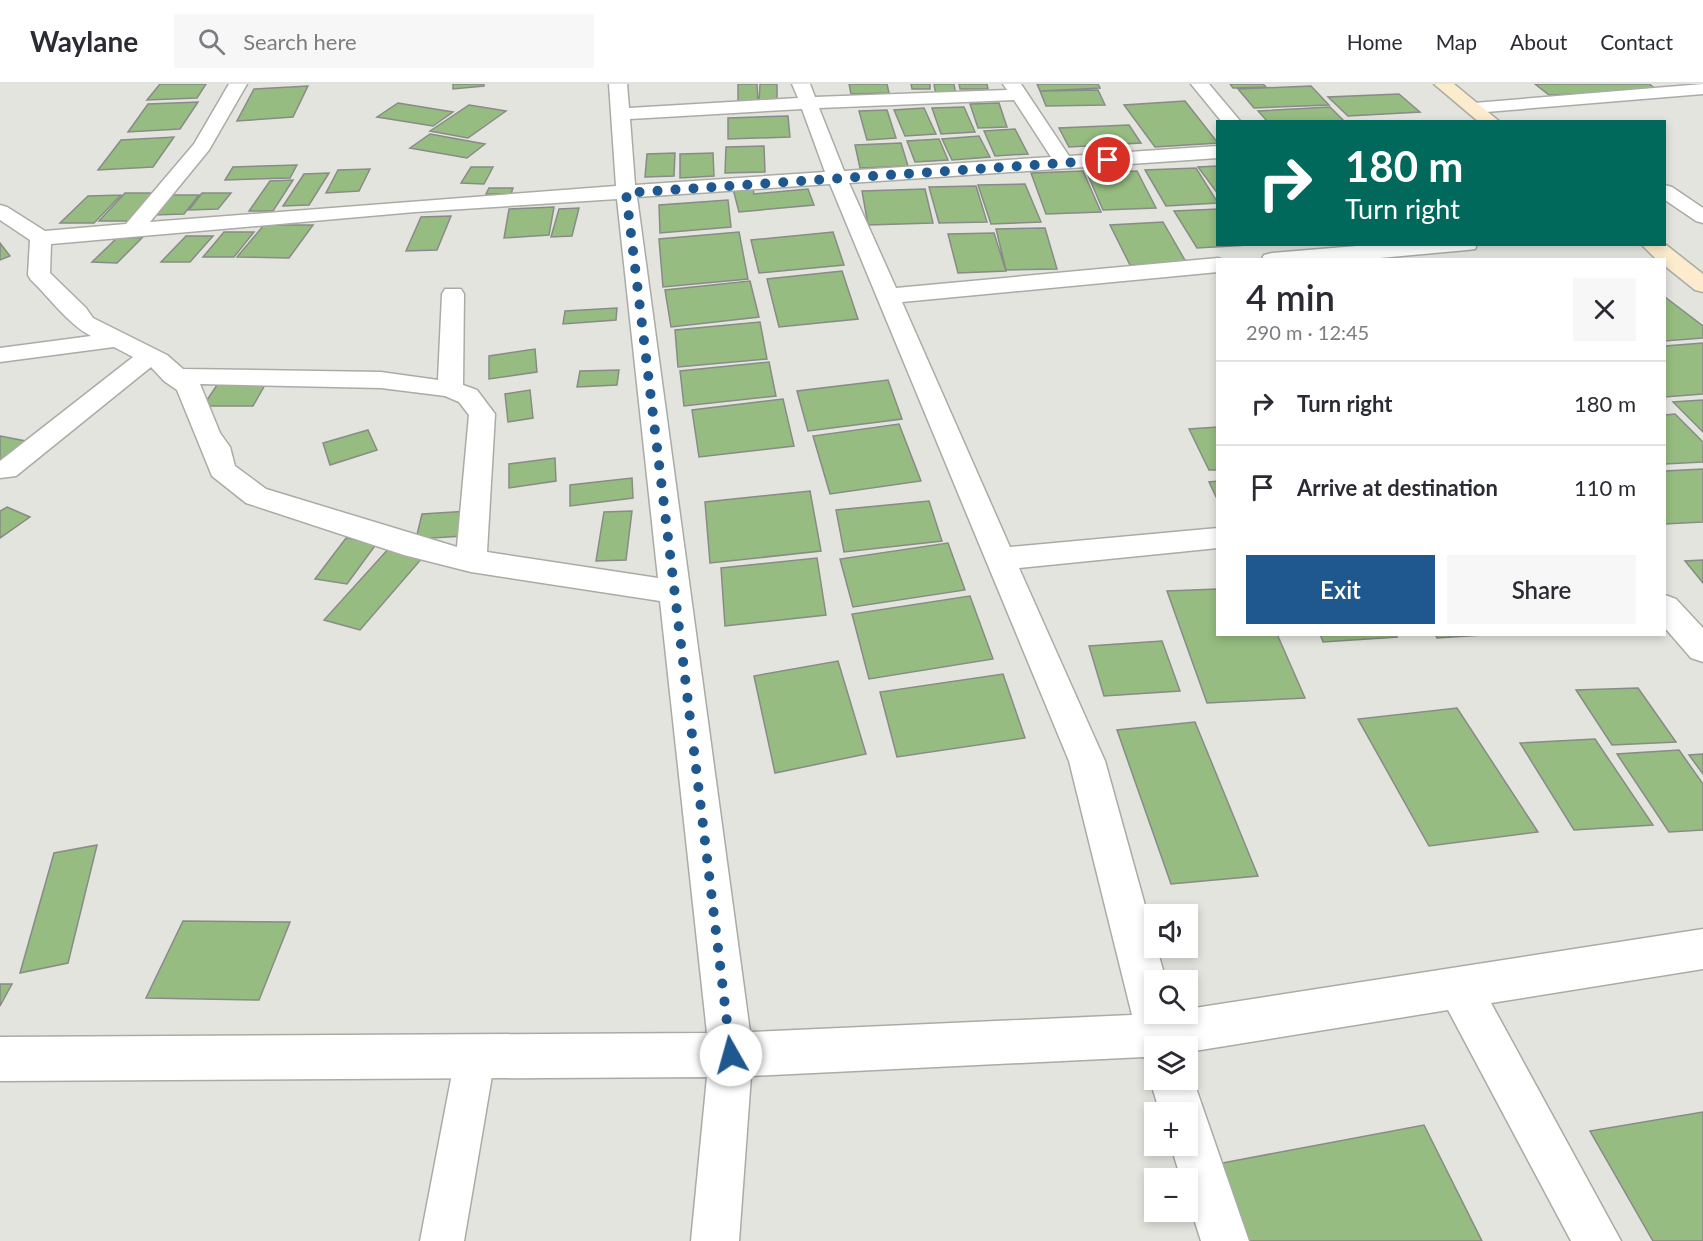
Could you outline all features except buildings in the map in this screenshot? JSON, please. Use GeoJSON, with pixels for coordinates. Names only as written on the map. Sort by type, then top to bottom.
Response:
{"type":"FeatureCollection","features":[{"type":"Feature","properties":{"kind":"street"},"geometry":{"type":"LineString","coordinates":[[133,230],[202,146],[238,84]]}},
{"type":"Feature","properties":{"kind":"street"},"geometry":{"type":"LineString","coordinates":[[618,84],[626,193],[731,1055],[715,1241]]}},
{"type":"Feature","properties":{"kind":"street"},"geometry":{"type":"LineString","coordinates":[[1200,84],[1230,120]]}},
{"type":"Feature","properties":{"kind":"street"},"geometry":{"type":"LineString","coordinates":[[1443,84],[1489,120]]}},
{"type":"Feature","properties":{"kind":"street"},"geometry":{"type":"LineString","coordinates":[[1514,84],[1562,120]]}},
{"type":"Feature","properties":{"kind":"street"},"geometry":{"type":"LineString","coordinates":[[1474,108],[1703,89]]}},
{"type":"Feature","properties":{"kind":"street"},"geometry":{"type":"LineString","coordinates":[[621,114],[805,94],[1015,90],[1064,163]]}},
{"type":"Feature","properties":{"kind":"street"},"geometry":{"type":"LineString","coordinates":[[805,94],[887,296],[1087,761],[1159,1036]]}},
{"type":"Feature","properties":{"kind":"street"},"geometry":{"type":"LineString","coordinates":[[0,212],[41,238],[415,206],[838,180],[1216,152]]}},
{"type":"Feature","properties":{"kind":"street"},"geometry":{"type":"LineString","coordinates":[[1666,192],[1703,217]]}},
{"type":"Feature","properties":{"kind":"street"},"geometry":{"type":"LineString","coordinates":[[41,238],[39,275],[78,313],[84,323],[158,360],[173,376],[189,387],[207,435],[216,447],[222,470],[256,496],[415,547],[471,561],[675,592]]}},
{"type":"Feature","properties":{"kind":"street"},"geometry":{"type":"LineString","coordinates":[[1290,258],[1437,246]]}},
{"type":"Feature","properties":{"kind":"street"},"geometry":{"type":"LineString","coordinates":[[1654,246],[1703,285]]}},
{"type":"Feature","properties":{"kind":"street"},"geometry":{"type":"LineString","coordinates":[[887,296],[1216,265]]}},
{"type":"Feature","properties":{"kind":"street"},"geometry":{"type":"LineString","coordinates":[[450,389],[453,294]]}},
{"type":"Feature","properties":{"kind":"street"},"geometry":{"type":"LineString","coordinates":[[0,355],[115,340]]}},
{"type":"Feature","properties":{"kind":"street"},"geometry":{"type":"LineString","coordinates":[[6,470],[149,356]]}},
{"type":"Feature","properties":{"kind":"street"},"geometry":{"type":"LineString","coordinates":[[173,376],[381,380],[450,389],[468,396],[482,414],[471,561]]}},
{"type":"Feature","properties":{"kind":"street"},"geometry":{"type":"LineString","coordinates":[[1000,559],[1216,538]]}},
{"type":"Feature","properties":{"kind":"street"},"geometry":{"type":"LineString","coordinates":[[1666,608],[1703,649]]}},
{"type":"Feature","properties":{"kind":"street"},"geometry":{"type":"LineString","coordinates":[[1187,1036],[1458,986],[1703,950]]}},
{"type":"Feature","properties":{"kind":"street"},"geometry":{"type":"LineString","coordinates":[[1458,986],[1597,1241]]}},
{"type":"Feature","properties":{"kind":"street"},"geometry":{"type":"LineString","coordinates":[[0,1059],[731,1055],[1144,1042]]}},
{"type":"Feature","properties":{"kind":"street"},"geometry":{"type":"LineString","coordinates":[[1197,1156],[1225,1241]]}},
{"type":"Feature","properties":{"kind":"lane"},"geometry":{"type":"LineString","coordinates":[[442,1241],[475,1058]]}},
{"type":"Feature","properties":{"kind":"route"},"geometry":{"type":"LineString","coordinates":[[731,1055],[626,193],[1108,160]]}}]}
